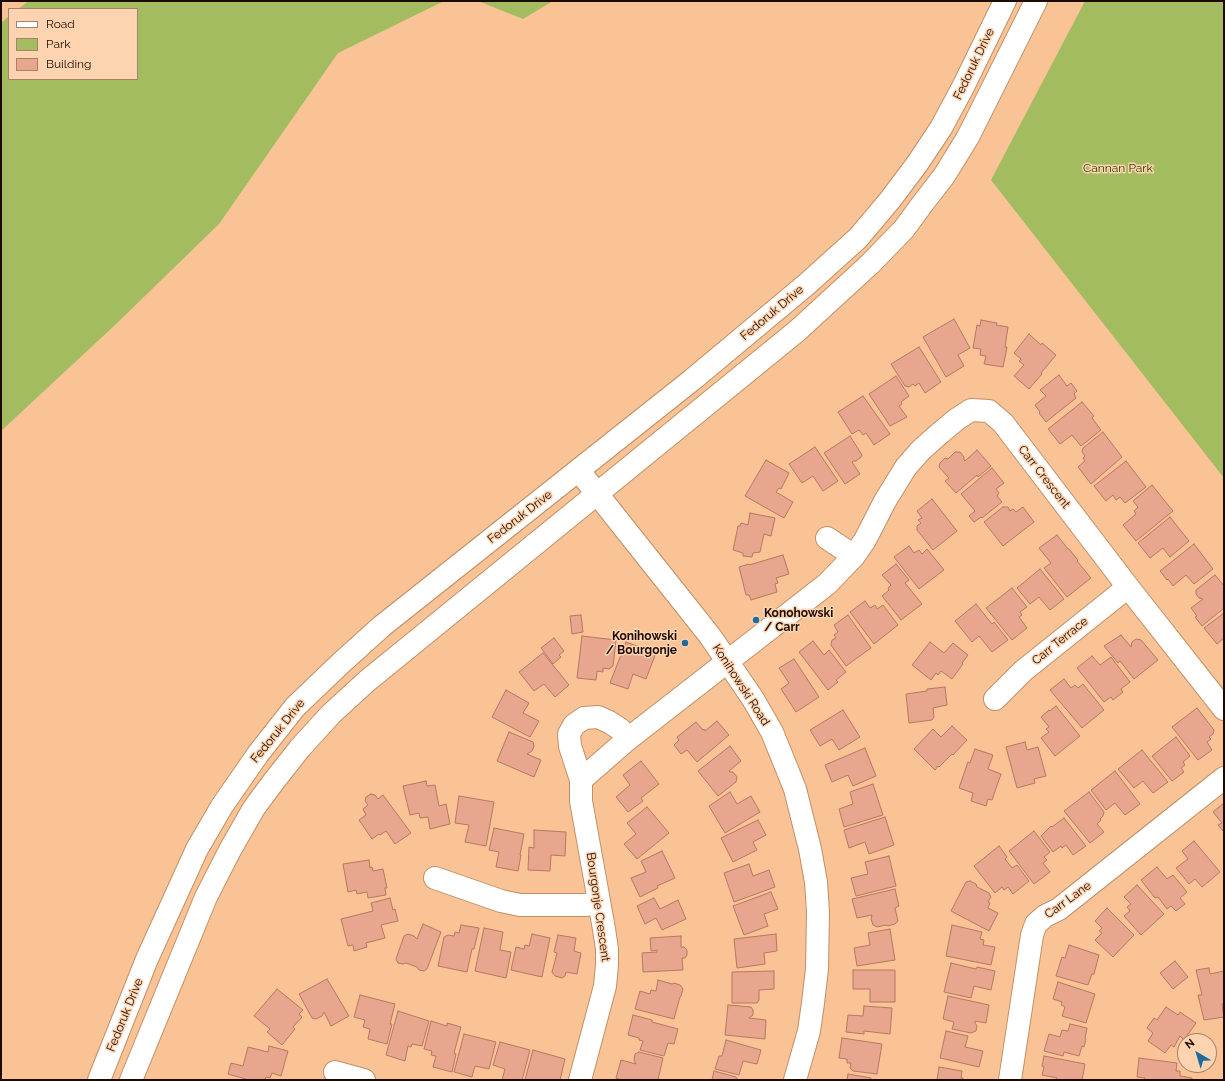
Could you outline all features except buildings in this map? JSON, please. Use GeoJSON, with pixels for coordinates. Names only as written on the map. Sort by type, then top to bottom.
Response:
{"type":"FeatureCollection","features":[{"type":"Feature","properties":{"kind":"street","name":"Fedoruk Drive"},"geometry":{"type":"LineString","coordinates":[[99,1080],[147,959],[197,849],[222,806],[263,748],[295,707],[382,626],[692,380],[807,284],[858,238],[890,200],[917,164],[941,128],[1005,1]]}},
{"type":"Feature","properties":{"kind":"street"},"geometry":{"type":"LineString","coordinates":[[132,1080],[206,897],[254,808],[300,748],[331,714],[367,681],[797,331],[870,264],[904,229],[922,203],[944,176],[968,137],[1036,1]]}},
{"type":"Feature","properties":{"kind":"street","name":"Carr Crescent"},"geometry":{"type":"LineString","coordinates":[[728,663],[822,588],[854,556],[865,540],[895,484],[906,467],[921,450],[957,419],[971,410],[989,411],[1003,423],[1128,587],[1224,709]]}},
{"type":"Feature","properties":{"kind":"street","name":"Konihowski Road"},"geometry":{"type":"LineString","coordinates":[[579,471],[710,636],[756,705],[772,732],[795,789],[810,849],[816,882],[818,912],[816,976],[809,1031],[796,1080]]}},
{"type":"Feature","properties":{"kind":"street"},"geometry":{"type":"LineString","coordinates":[[826,538],[854,556]]}},
{"type":"Feature","properties":{"kind":"street","name":"Carr Terrace"},"geometry":{"type":"LineString","coordinates":[[995,699],[1023,671],[1128,587]]}},
{"type":"Feature","properties":{"kind":"street"},"geometry":{"type":"LineString","coordinates":[[581,780],[628,739],[728,663]]}},
{"type":"Feature","properties":{"kind":"street","name":"Bourgonje Crescent"},"geometry":{"type":"LineString","coordinates":[[580,1080],[605,986],[607,965],[599,902],[581,801],[581,780],[570,746],[569,734],[574,724],[584,718],[598,717],[620,729],[628,739]]}},
{"type":"Feature","properties":{"kind":"street","name":"Carr Lane"},"geometry":{"type":"LineString","coordinates":[[1010,1080],[1032,934],[1036,924],[1046,916],[1059,909],[1224,778]]}},
{"type":"Feature","properties":{"kind":"street"},"geometry":{"type":"LineString","coordinates":[[435,878],[501,901],[520,905],[586,905],[599,902]]}},
{"type":"Feature","properties":{"kind":"street"},"geometry":{"type":"LineString","coordinates":[[335,1072],[364,1080]]}},
{"type":"Feature","properties":{"kind":"green space"},"geometry":{"type":"Polygon","coordinates":[[[29,1],[444,1],[338,53],[219,224],[114,326],[1,431],[1,23],[8,17],[8,80],[138,80],[138,8],[19,8],[29,1]]]}},
{"type":"Feature","properties":{"kind":"green space"},"geometry":{"type":"Polygon","coordinates":[[[478,1],[553,1],[523,19],[478,1]]]}},
{"type":"Feature","properties":{"kind":"green space","name":"Cannan Park"},"geometry":{"type":"Polygon","coordinates":[[[1085,1],[1224,1],[1224,478],[991,180],[1085,1]]]}},
{"type":"Feature","properties":{"kind":"place","name":"Konohowski / Carr"},"geometry":{"type":"Point","coordinates":[756,620]}},
{"type":"Feature","properties":{"kind":"place","name":"Konihowski / Bourgonje"},"geometry":{"type":"Point","coordinates":[685,643]}}]}
